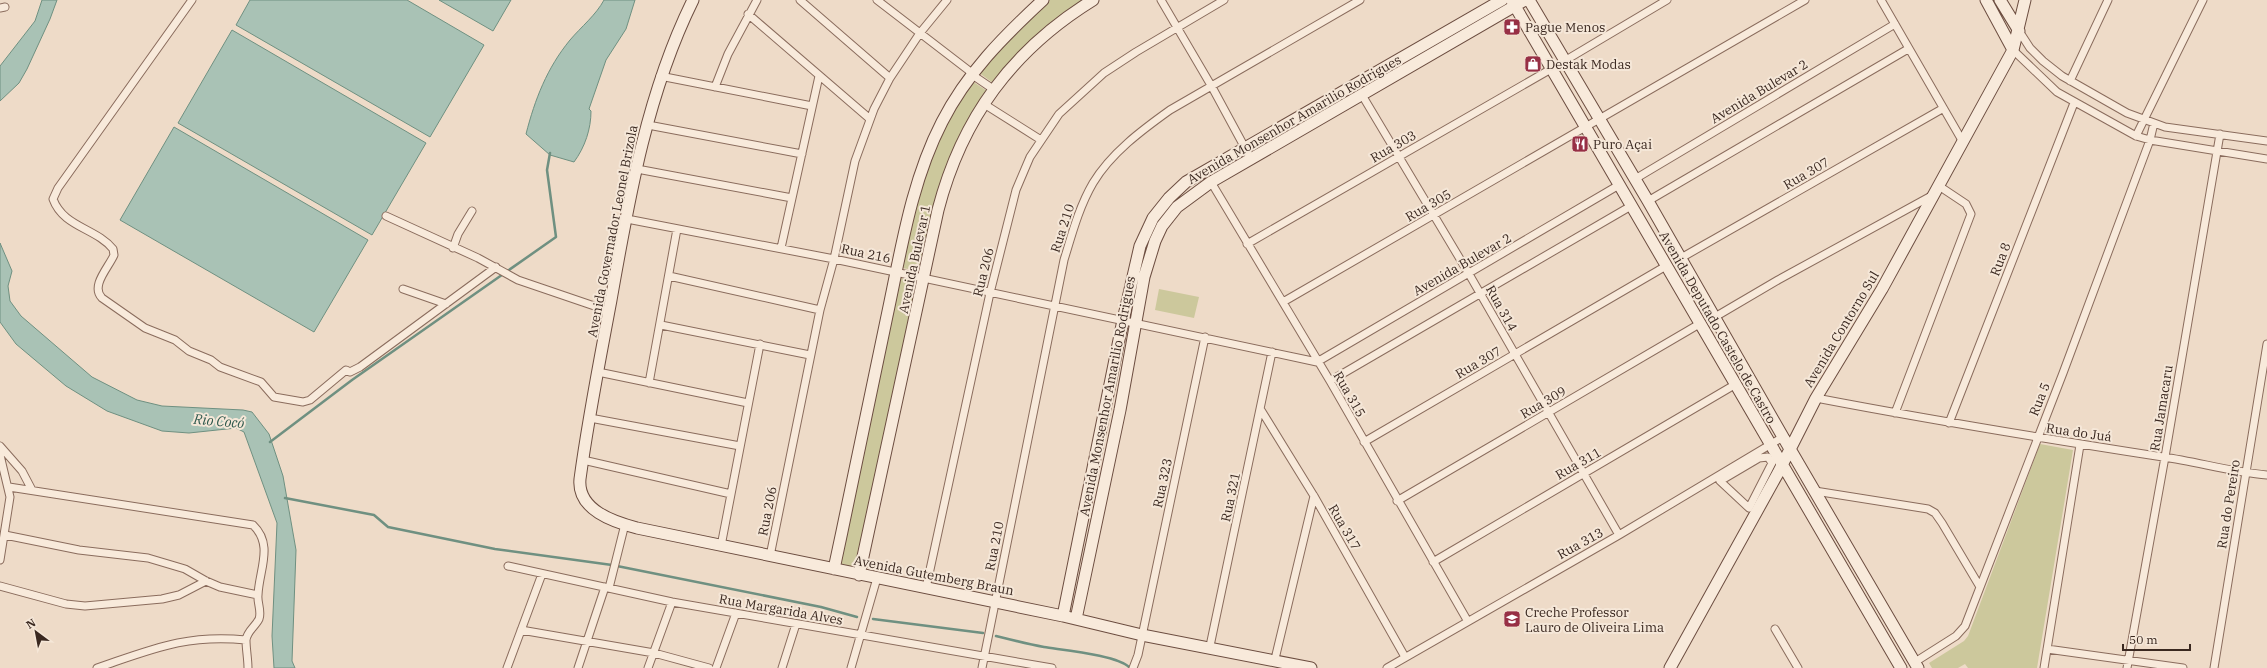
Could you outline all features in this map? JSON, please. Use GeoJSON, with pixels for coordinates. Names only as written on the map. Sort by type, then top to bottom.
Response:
{"type":"FeatureCollection","features":[{"type":"Feature","properties":{"kind":"street"},"geometry":{"type":"LineString","coordinates":[[192,0],[58,188],[53,199],[60,213],[68,220],[113,249],[114,255],[97,286],[98,294],[144,328],[174,340],[189,351],[211,360],[220,367],[261,382],[274,397],[303,402],[314,396],[346,370],[350,372],[360,367],[496,267]]}},
{"type":"Feature","properties":{"kind":"street","name":"Avenida Governador Leonel Brizola"},"geometry":{"type":"LineString","coordinates":[[580,474],[609,311],[637,169],[660,76],[693,0]]}},
{"type":"Feature","properties":{"kind":"street"},"geometry":{"type":"LineString","coordinates":[[715,87],[728,54],[748,14],[757,0]]}},
{"type":"Feature","properties":{"kind":"street"},"geometry":{"type":"LineString","coordinates":[[800,0],[890,78]]}},
{"type":"Feature","properties":{"kind":"street"},"geometry":{"type":"LineString","coordinates":[[877,0],[993,89]]}},
{"type":"Feature","properties":{"kind":"street","name":"Rua 206"},"geometry":{"type":"LineString","coordinates":[[770,556],[810,355],[820,310],[834,259],[855,161],[870,119],[890,78],[920,33],[947,0]]}},
{"type":"Feature","properties":{"kind":"street","name":"Avenida Bulevar 1"},"geometry":{"type":"LineString","coordinates":[[834,570],[896,272],[923,164],[942,121],[972,73],[1001,38],[1043,0]]}},
{"type":"Feature","properties":{"kind":"street","name":"Avenida Bulevar 1"},"geometry":{"type":"LineString","coordinates":[[859,575],[938,210],[949,175],[970,127],[993,89],[1025,51],[1062,19],[1092,0]]}},
{"type":"Feature","properties":{"kind":"street"},"geometry":{"type":"LineString","coordinates":[[1161,0],[1212,87],[1251,158]]}},
{"type":"Feature","properties":{"kind":"street","name":"Rua 206"},"geometry":{"type":"LineString","coordinates":[[926,588],[990,293],[1016,190],[1030,157],[1040,140],[1059,114],[1084,90],[1136,52],[1224,0]]}},
{"type":"Feature","properties":{"kind":"street","name":"Rua 210"},"geometry":{"type":"LineString","coordinates":[[982,668],[1053,307],[1074,226],[1094,182],[1121,150],[1149,125],[1170,110],[1360,0]]}},
{"type":"Feature","properties":{"kind":"street","name":"Avenida Monsenhor Amarilio Rodrigues"},"geometry":{"type":"LineString","coordinates":[[1063,616],[1122,320],[1140,246],[1152,218],[1169,198],[1186,182],[1502,0]]}},
{"type":"Feature","properties":{"kind":"street","name":"Avenida Monsenhor Amarilio Rodrigues"},"geometry":{"type":"LineString","coordinates":[[1076,619],[1120,410],[1144,277],[1162,226],[1177,207],[1211,182],[1362,95],[1513,3],[1526,0]]}},
{"type":"Feature","properties":{"kind":"street","name":"Avenida Deputado Castelo de Castro"},"geometry":{"type":"LineString","coordinates":[[1529,0],[1566,60],[1715,317],[1790,450],[1917,665]]}},
{"type":"Feature","properties":{"kind":"street"},"geometry":{"type":"LineString","coordinates":[[1566,60],[1668,0]]}},
{"type":"Feature","properties":{"kind":"street"},"geometry":{"type":"LineString","coordinates":[[1600,120],[1805,0]]}},
{"type":"Feature","properties":{"kind":"street"},"geometry":{"type":"LineString","coordinates":[[1881,0],[1962,142]]}},
{"type":"Feature","properties":{"kind":"street"},"geometry":{"type":"LineString","coordinates":[[1986,0],[2013,50],[2057,92],[2074,103],[2136,136],[2216,152],[2267,159]]}},
{"type":"Feature","properties":{"kind":"street"},"geometry":{"type":"LineString","coordinates":[[2000,0],[2030,48],[2043,61],[2070,81],[2127,113],[2165,127],[2267,141]]}},
{"type":"Feature","properties":{"kind":"street","name":"Avenida Contorno Sul"},"geometry":{"type":"LineString","coordinates":[[1673,667],[1790,450],[1816,398],[1882,289],[2013,50],[2019,31],[2025,0]]}},
{"type":"Feature","properties":{"kind":"street"},"geometry":{"type":"LineString","coordinates":[[2070,81],[2108,0]]}},
{"type":"Feature","properties":{"kind":"street"},"geometry":{"type":"LineString","coordinates":[[2136,136],[2203,0]]}},
{"type":"Feature","properties":{"kind":"street","name":"Avenida Deputado Castelo de Castro"},"geometry":{"type":"LineString","coordinates":[[1513,3],[1901,668]]}},
{"type":"Feature","properties":{"kind":"street"},"geometry":{"type":"LineString","coordinates":[[748,14],[870,119]]}},
{"type":"Feature","properties":{"kind":"street","name":"Avenida Bulevar 2"},"geometry":{"type":"LineString","coordinates":[[1635,179],[1895,24]]}},
{"type":"Feature","properties":{"kind":"street"},"geometry":{"type":"LineString","coordinates":[[1648,201],[1908,49]]}},
{"type":"Feature","properties":{"kind":"street","name":"Rua 303"},"geometry":{"type":"LineString","coordinates":[[1247,244],[1551,69]]}},
{"type":"Feature","properties":{"kind":"street"},"geometry":{"type":"LineString","coordinates":[[660,76],[812,106]]}},
{"type":"Feature","properties":{"kind":"street"},"geometry":{"type":"LineString","coordinates":[[781,248],[820,76]]}},
{"type":"Feature","properties":{"kind":"street","name":"Rua 314"},"geometry":{"type":"LineString","coordinates":[[1362,95],[1469,274],[1582,475],[1619,535]]}},
{"type":"Feature","properties":{"kind":"street","name":"Rua 8"},"geometry":{"type":"LineString","coordinates":[[1949,423],[2074,103]]}},
{"type":"Feature","properties":{"kind":"street"},"geometry":{"type":"LineString","coordinates":[[984,104],[1040,140]]}},
{"type":"Feature","properties":{"kind":"street","name":"Rua 307"},"geometry":{"type":"LineString","coordinates":[[1681,258],[1942,109]]}},
{"type":"Feature","properties":{"kind":"street","name":"Rua 305"},"geometry":{"type":"LineString","coordinates":[[1283,302],[1600,120]]}},
{"type":"Feature","properties":{"kind":"street","name":"Rua 5"},"geometry":{"type":"LineString","coordinates":[[1917,665],[1956,636],[1964,626],[2150,140],[2154,123]]}},
{"type":"Feature","properties":{"kind":"street"},"geometry":{"type":"LineString","coordinates":[[648,125],[802,154]]}},
{"type":"Feature","properties":{"kind":"street","name":"Rua Jamacaru"},"geometry":{"type":"LineString","coordinates":[[2128,664],[2220,134]]}},
{"type":"Feature","properties":{"kind":"street"},"geometry":{"type":"LineString","coordinates":[[637,169],[792,198]]}},
{"type":"Feature","properties":{"kind":"street","name":"Rua 315"},"geometry":{"type":"LineString","coordinates":[[1211,182],[1317,362],[1330,381],[1432,562],[1467,620]]}},
{"type":"Feature","properties":{"kind":"street","name":"Avenida Bulevar 2"},"geometry":{"type":"LineString","coordinates":[[1317,362],[1619,185]]}},
{"type":"Feature","properties":{"kind":"street"},"geometry":{"type":"LineString","coordinates":[[1715,317],[1936,191],[1966,204],[1971,214],[1895,413]]}},
{"type":"Feature","properties":{"kind":"street"},"geometry":{"type":"LineString","coordinates":[[1330,381],[1481,295],[1631,206]]}},
{"type":"Feature","properties":{"kind":"street"},"geometry":{"type":"LineString","coordinates":[[453,248],[463,225],[472,211]]}},
{"type":"Feature","properties":{"kind":"street"},"geometry":{"type":"LineString","coordinates":[[386,216],[496,267],[518,280],[609,311]]}},
{"type":"Feature","properties":{"kind":"street","name":"Rua 216"},"geometry":{"type":"LineString","coordinates":[[627,219],[781,248],[1317,362]]}},
{"type":"Feature","properties":{"kind":"street"},"geometry":{"type":"LineString","coordinates":[[649,383],[661,325],[677,229]]}},
{"type":"Feature","properties":{"kind":"street","name":"Rua 307"},"geometry":{"type":"LineString","coordinates":[[1364,442],[1666,266]]}},
{"type":"Feature","properties":{"kind":"street"},"geometry":{"type":"LineString","coordinates":[[669,276],[820,310]]}},
{"type":"Feature","properties":{"kind":"street"},"geometry":{"type":"LineString","coordinates":[[403,289],[446,304]]}},
{"type":"Feature","properties":{"kind":"street","name":"Rua 309"},"geometry":{"type":"LineString","coordinates":[[1398,501],[1701,323]]}},
{"type":"Feature","properties":{"kind":"street"},"geometry":{"type":"LineString","coordinates":[[661,325],[810,355]]}},
{"type":"Feature","properties":{"kind":"street","name":"Rua 323"},"geometry":{"type":"LineString","coordinates":[[1133,668],[1142,635],[1205,337]]}},
{"type":"Feature","properties":{"kind":"street"},"geometry":{"type":"LineString","coordinates":[[720,546],[760,344]]}},
{"type":"Feature","properties":{"kind":"street","name":"Rua do Pereiro"},"geometry":{"type":"LineString","coordinates":[[2214,668],[2267,344]]}},
{"type":"Feature","properties":{"kind":"street","name":"Rua 321"},"geometry":{"type":"LineString","coordinates":[[1210,646],[1261,410],[1272,352]]}},
{"type":"Feature","properties":{"kind":"street"},"geometry":{"type":"LineString","coordinates":[[598,372],[748,403]]}},
{"type":"Feature","properties":{"kind":"street","name":"Rua 311"},"geometry":{"type":"LineString","coordinates":[[1432,562],[1736,384]]}},
{"type":"Feature","properties":{"kind":"street","name":"Rua do Juá"},"geometry":{"type":"LineString","coordinates":[[1816,398],[2036,438],[2165,457],[2246,473],[2267,475]]}},
{"type":"Feature","properties":{"kind":"street","name":"Rua 317"},"geometry":{"type":"LineString","coordinates":[[1261,410],[1314,496],[1405,657]]}},
{"type":"Feature","properties":{"kind":"street"},"geometry":{"type":"LineString","coordinates":[[590,418],[740,446]]}},
{"type":"Feature","properties":{"kind":"street","name":"Rua 313"},"geometry":{"type":"LineString","coordinates":[[1387,668],[1467,620],[1619,535],[1783,437]]}},
{"type":"Feature","properties":{"kind":"street"},"geometry":{"type":"LineString","coordinates":[[2044,668],[2080,445]]}},
{"type":"Feature","properties":{"kind":"street"},"geometry":{"type":"LineString","coordinates":[[0,446],[22,471],[32,490]]}},
{"type":"Feature","properties":{"kind":"street"},"geometry":{"type":"LineString","coordinates":[[0,455],[9,487],[10,497],[0,560]]}},
{"type":"Feature","properties":{"kind":"street"},"geometry":{"type":"LineString","coordinates":[[1768,457],[1772,463],[1769,471],[1749,508],[1746,505],[1720,481],[1759,458],[1768,457]]}},
{"type":"Feature","properties":{"kind":"street"},"geometry":{"type":"LineString","coordinates":[[583,460],[731,494]]}},
{"type":"Feature","properties":{"kind":"street","name":"Avenida Gutemberg Braun"},"geometry":{"type":"LineString","coordinates":[[580,474],[581,490],[590,506],[606,517],[625,524],[834,570],[1063,616],[1142,635],[1210,646],[1311,668]]}},
{"type":"Feature","properties":{"kind":"street"},"geometry":{"type":"LineString","coordinates":[[9,487],[253,525],[260,531],[264,544],[264,565],[258,595],[260,612],[259,619],[250,629],[246,640],[248,668]]}},
{"type":"Feature","properties":{"kind":"street"},"geometry":{"type":"LineString","coordinates":[[1815,491],[1928,509],[1935,514],[1942,523],[1980,587]]}},
{"type":"Feature","properties":{"kind":"street"},"geometry":{"type":"LineString","coordinates":[[1275,659],[1314,496]]}},
{"type":"Feature","properties":{"kind":"street"},"geometry":{"type":"LineString","coordinates":[[578,668],[607,587],[625,524]]}},
{"type":"Feature","properties":{"kind":"street"},"geometry":{"type":"LineString","coordinates":[[5,535],[79,550],[148,558],[185,569],[206,582],[235,591],[258,595]]}},
{"type":"Feature","properties":{"kind":"street","name":"Rua Margarida Alves"},"geometry":{"type":"LineString","coordinates":[[508,566],[672,602],[1052,668]]}},
{"type":"Feature","properties":{"kind":"street"},"geometry":{"type":"LineString","coordinates":[[507,668],[542,574]]}},
{"type":"Feature","properties":{"kind":"street"},"geometry":{"type":"LineString","coordinates":[[851,668],[862,636],[877,578]]}},
{"type":"Feature","properties":{"kind":"street"},"geometry":{"type":"LineString","coordinates":[[0,586],[66,604],[85,606],[162,599],[179,595],[206,582]]}},
{"type":"Feature","properties":{"kind":"street"},"geometry":{"type":"LineString","coordinates":[[648,668],[672,602]]}},
{"type":"Feature","properties":{"kind":"street"},"geometry":{"type":"LineString","coordinates":[[716,668],[736,613]]}},
{"type":"Feature","properties":{"kind":"street"},"geometry":{"type":"LineString","coordinates":[[782,668],[796,624]]}},
{"type":"Feature","properties":{"kind":"street"},"geometry":{"type":"LineString","coordinates":[[1775,629],[1798,668]]}},
{"type":"Feature","properties":{"kind":"street"},"geometry":{"type":"LineString","coordinates":[[521,630],[654,653],[709,668]]}},
{"type":"Feature","properties":{"kind":"street"},"geometry":{"type":"LineString","coordinates":[[97,668],[132,655],[182,641],[221,637],[246,640]]}},
{"type":"Feature","properties":{"kind":"street"},"geometry":{"type":"LineString","coordinates":[[2047,649],[2128,664],[2183,668]]}},
{"type":"Feature","properties":{"kind":"shaded area"},"geometry":{"type":"Polygon","coordinates":[[[1049,0],[1084,0],[1058,18],[1035,38],[993,83],[978,72],[1008,37],[1049,0]]]}},
{"type":"Feature","properties":{"kind":"shaded area"},"geometry":{"type":"Polygon","coordinates":[[[972,81],[987,91],[979,103],[921,271],[902,268],[924,175],[943,130],[972,81]]]}},
{"type":"Feature","properties":{"kind":"shaded area"},"geometry":{"type":"Polygon","coordinates":[[[901,278],[919,282],[858,568],[839,563],[901,278]]]}},
{"type":"Feature","properties":{"kind":"shaded area"},"geometry":{"type":"Polygon","coordinates":[[[1159,289],[1199,297],[1194,318],[1155,310],[1159,289]]]}},
{"type":"Feature","properties":{"kind":"shaded area"},"geometry":{"type":"Polygon","coordinates":[[[2040,444],[2073,450],[2037,668],[1968,668],[1965,664],[1958,668],[1932,668],[1929,663],[1964,641],[1968,636],[2040,444]]]}},
{"type":"Feature","properties":{"kind":"water"},"geometry":{"type":"Polygon","coordinates":[[[42,0],[57,0],[27,69],[19,83],[0,101],[0,66],[35,21],[42,0]]]}},
{"type":"Feature","properties":{"kind":"water"},"geometry":{"type":"Polygon","coordinates":[[[250,0],[407,0],[484,45],[430,137],[236,25],[250,0]]]}},
{"type":"Feature","properties":{"kind":"water"},"geometry":{"type":"Polygon","coordinates":[[[439,0],[511,0],[493,31],[439,0]]]}},
{"type":"Feature","properties":{"kind":"water"},"geometry":{"type":"Polygon","coordinates":[[[604,0],[635,0],[626,29],[606,60],[589,109],[591,111],[591,118],[587,138],[574,162],[550,155],[526,134],[533,108],[548,73],[570,40],[593,16],[604,0]]]}},
{"type":"Feature","properties":{"kind":"water"},"geometry":{"type":"Polygon","coordinates":[[[232,30],[426,143],[372,235],[178,123],[232,30]]]}},
{"type":"Feature","properties":{"kind":"water"},"geometry":{"type":"Polygon","coordinates":[[[174,127],[368,240],[314,332],[120,220],[174,127]]]}},
{"type":"Feature","properties":{"kind":"water","name":"Rio Cocó"},"geometry":{"type":"Polygon","coordinates":[[[0,243],[12,271],[8,286],[10,301],[21,316],[92,377],[137,400],[162,406],[243,410],[252,412],[269,434],[283,476],[296,550],[292,661],[295,668],[274,668],[272,636],[277,523],[244,432],[236,428],[189,433],[162,431],[107,411],[66,386],[16,344],[0,322],[0,243]]]}},
{"type":"Feature","properties":{"kind":"waterway"},"geometry":{"type":"LineString","coordinates":[[270,442],[352,380],[556,237],[547,170],[550,153]]}},
{"type":"Feature","properties":{"kind":"waterway"},"geometry":{"type":"LineString","coordinates":[[285,498],[374,515],[388,527],[495,549],[612,565]]}},
{"type":"Feature","properties":{"kind":"waterway"},"geometry":{"type":"LineString","coordinates":[[617,566],[821,607],[857,617]]}},
{"type":"Feature","properties":{"kind":"waterway"},"geometry":{"type":"LineString","coordinates":[[873,619],[983,633]]}},
{"type":"Feature","properties":{"kind":"waterway"},"geometry":{"type":"LineString","coordinates":[[996,636],[1044,647],[1103,656],[1124,663],[1130,668]]}},
{"type":"Feature","properties":{"kind":"place","name":"Pague Menos"},"geometry":{"type":"Point","coordinates":[1512,27]}},
{"type":"Feature","properties":{"kind":"place","name":"Destak Modas"},"geometry":{"type":"Point","coordinates":[1533,64]}},
{"type":"Feature","properties":{"kind":"place","name":"Puro Açai"},"geometry":{"type":"Point","coordinates":[1580,144]}},
{"type":"Feature","properties":{"kind":"place","name":"Creche Professor Lauro de Oliveira Lima"},"geometry":{"type":"Point","coordinates":[1512,619]}}]}
